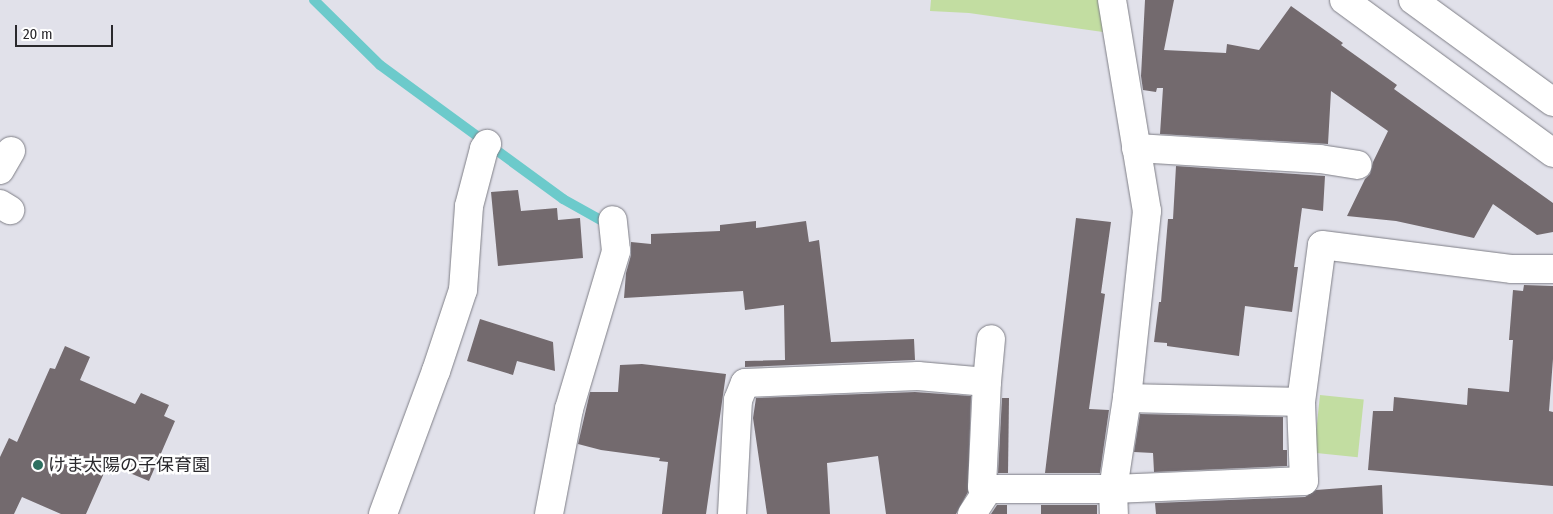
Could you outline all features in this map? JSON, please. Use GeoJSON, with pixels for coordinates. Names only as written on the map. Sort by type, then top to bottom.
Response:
{"type":"FeatureCollection","features":[{"type":"Feature","properties":{"kind":"street"},"geometry":{"type":"LineString","coordinates":[[1112,0],[1147,211],[1114,502]]}},
{"type":"Feature","properties":{"kind":"street"},"geometry":{"type":"LineString","coordinates":[[1344,0],[1553,153]]}},
{"type":"Feature","properties":{"kind":"street"},"geometry":{"type":"LineString","coordinates":[[1414,0],[1553,102]]}},
{"type":"Feature","properties":{"kind":"street"},"geometry":{"type":"LineString","coordinates":[[384,514],[463,290],[469,206],[487,144]]}},
{"type":"Feature","properties":{"kind":"street"},"geometry":{"type":"LineString","coordinates":[[1136,148],[1320,160],[1358,166]]}},
{"type":"Feature","properties":{"kind":"street"},"geometry":{"type":"LineString","coordinates":[[549,514],[570,409],[616,251],[613,220]]}},
{"type":"Feature","properties":{"kind":"street"},"geometry":{"type":"LineString","coordinates":[[992,339],[986,382],[982,487],[1114,502],[1304,481],[1301,402],[1322,245],[1512,269],[1553,269]]}},
{"type":"Feature","properties":{"kind":"street"},"geometry":{"type":"LineString","coordinates":[[732,514],[738,400],[745,383],[918,376],[986,382]]}},
{"type":"Feature","properties":{"kind":"street"},"geometry":{"type":"LineString","coordinates":[[1127,398],[1301,402]]}},
{"type":"Feature","properties":{"kind":"street"},"geometry":{"type":"LineString","coordinates":[[972,514],[988,489]]}},
{"type":"Feature","properties":{"kind":"green space"},"geometry":{"type":"Polygon","coordinates":[[[931,0],[1099,0],[1103,32],[969,13],[930,11],[931,0]]]}},
{"type":"Feature","properties":{"kind":"green space"},"geometry":{"type":"Polygon","coordinates":[[[1320,395],[1364,400],[1358,457],[1314,453],[1320,395]]]}},
{"type":"Feature","properties":{"kind":"building"},"geometry":{"type":"Polygon","coordinates":[[[1145,0],[1174,0],[1164,50],[1226,53],[1227,44],[1259,50],[1291,6],[1397,85],[1394,89],[1553,203],[1553,232],[1537,235],[1493,204],[1474,238],[1396,221],[1347,216],[1365,179],[1370,174],[1373,162],[1388,131],[1331,91],[1328,144],[1160,134],[1163,88],[1157,88],[1156,92],[1143,90],[1141,76],[1145,0]]]}},
{"type":"Feature","properties":{"kind":"building"},"geometry":{"type":"Polygon","coordinates":[[[1176,166],[1325,176],[1323,211],[1302,208],[1294,267],[1298,267],[1292,312],[1245,306],[1239,356],[1167,346],[1167,343],[1154,342],[1159,302],[1161,302],[1168,219],[1173,219],[1176,166]]]}},
{"type":"Feature","properties":{"kind":"building"},"geometry":{"type":"Polygon","coordinates":[[[518,190],[521,211],[557,208],[558,220],[580,218],[583,258],[498,266],[491,192],[518,190]]]}},
{"type":"Feature","properties":{"kind":"building"},"geometry":{"type":"Polygon","coordinates":[[[1076,218],[1111,222],[1101,293],[1105,294],[1089,409],[1109,410],[1100,473],[1045,473],[1076,218]]]}},
{"type":"Feature","properties":{"kind":"building"},"geometry":{"type":"Polygon","coordinates":[[[756,221],[756,228],[806,221],[809,242],[819,240],[831,342],[914,339],[915,360],[745,367],[745,361],[785,360],[784,305],[745,310],[743,291],[624,298],[626,273],[631,255],[631,242],[651,244],[651,234],[720,231],[720,225],[756,221]]]}},
{"type":"Feature","properties":{"kind":"building"},"geometry":{"type":"Polygon","coordinates":[[[1524,285],[1553,286],[1553,359],[1549,411],[1553,412],[1553,486],[1368,470],[1373,411],[1393,411],[1394,397],[1467,405],[1468,388],[1509,392],[1513,340],[1509,340],[1513,290],[1523,291],[1524,285]]]}},
{"type":"Feature","properties":{"kind":"building"},"geometry":{"type":"Polygon","coordinates":[[[480,319],[553,342],[555,371],[517,361],[513,375],[467,361],[480,319]]]}},
{"type":"Feature","properties":{"kind":"building"},"geometry":{"type":"Polygon","coordinates":[[[65,346],[90,357],[80,380],[135,404],[141,393],[169,405],[164,416],[175,421],[149,481],[108,464],[86,514],[61,514],[22,497],[14,514],[0,514],[0,457],[9,438],[17,442],[50,368],[55,369],[65,346]]]}},
{"type":"Feature","properties":{"kind":"building"},"geometry":{"type":"Polygon","coordinates":[[[642,364],[726,374],[706,514],[662,514],[668,462],[659,461],[660,458],[601,450],[578,444],[590,392],[618,392],[620,365],[642,364]]]}},
{"type":"Feature","properties":{"kind":"building"},"geometry":{"type":"Polygon","coordinates":[[[915,392],[971,396],[968,492],[956,514],[886,514],[878,456],[827,463],[830,514],[767,514],[753,418],[756,398],[915,392]]]}},
{"type":"Feature","properties":{"kind":"building"},"geometry":{"type":"Polygon","coordinates":[[[1002,398],[1009,398],[1008,473],[998,473],[1002,398]]]}},
{"type":"Feature","properties":{"kind":"building"},"geometry":{"type":"Polygon","coordinates":[[[1140,414],[1283,417],[1283,450],[1287,450],[1287,466],[1154,472],[1153,453],[1134,452],[1140,414]]]}},
{"type":"Feature","properties":{"kind":"building"},"geometry":{"type":"Polygon","coordinates":[[[1382,485],[1383,514],[1156,514],[1155,503],[1305,497],[1316,490],[1382,485]]]}},
{"type":"Feature","properties":{"kind":"building"},"geometry":{"type":"Polygon","coordinates":[[[997,505],[1007,505],[1007,514],[991,514],[997,505]]]}},
{"type":"Feature","properties":{"kind":"building"},"geometry":{"type":"Polygon","coordinates":[[[1041,505],[1097,505],[1097,514],[1041,514],[1041,505]]]}},
{"type":"Feature","properties":{"kind":"waterway"},"geometry":{"type":"LineString","coordinates":[[314,0],[380,65],[563,199],[608,224],[608,227]]}},
{"type":"Feature","properties":{"kind":"place","name":"けま太陽の子保育園"},"geometry":{"type":"Point","coordinates":[38,465]}}]}
